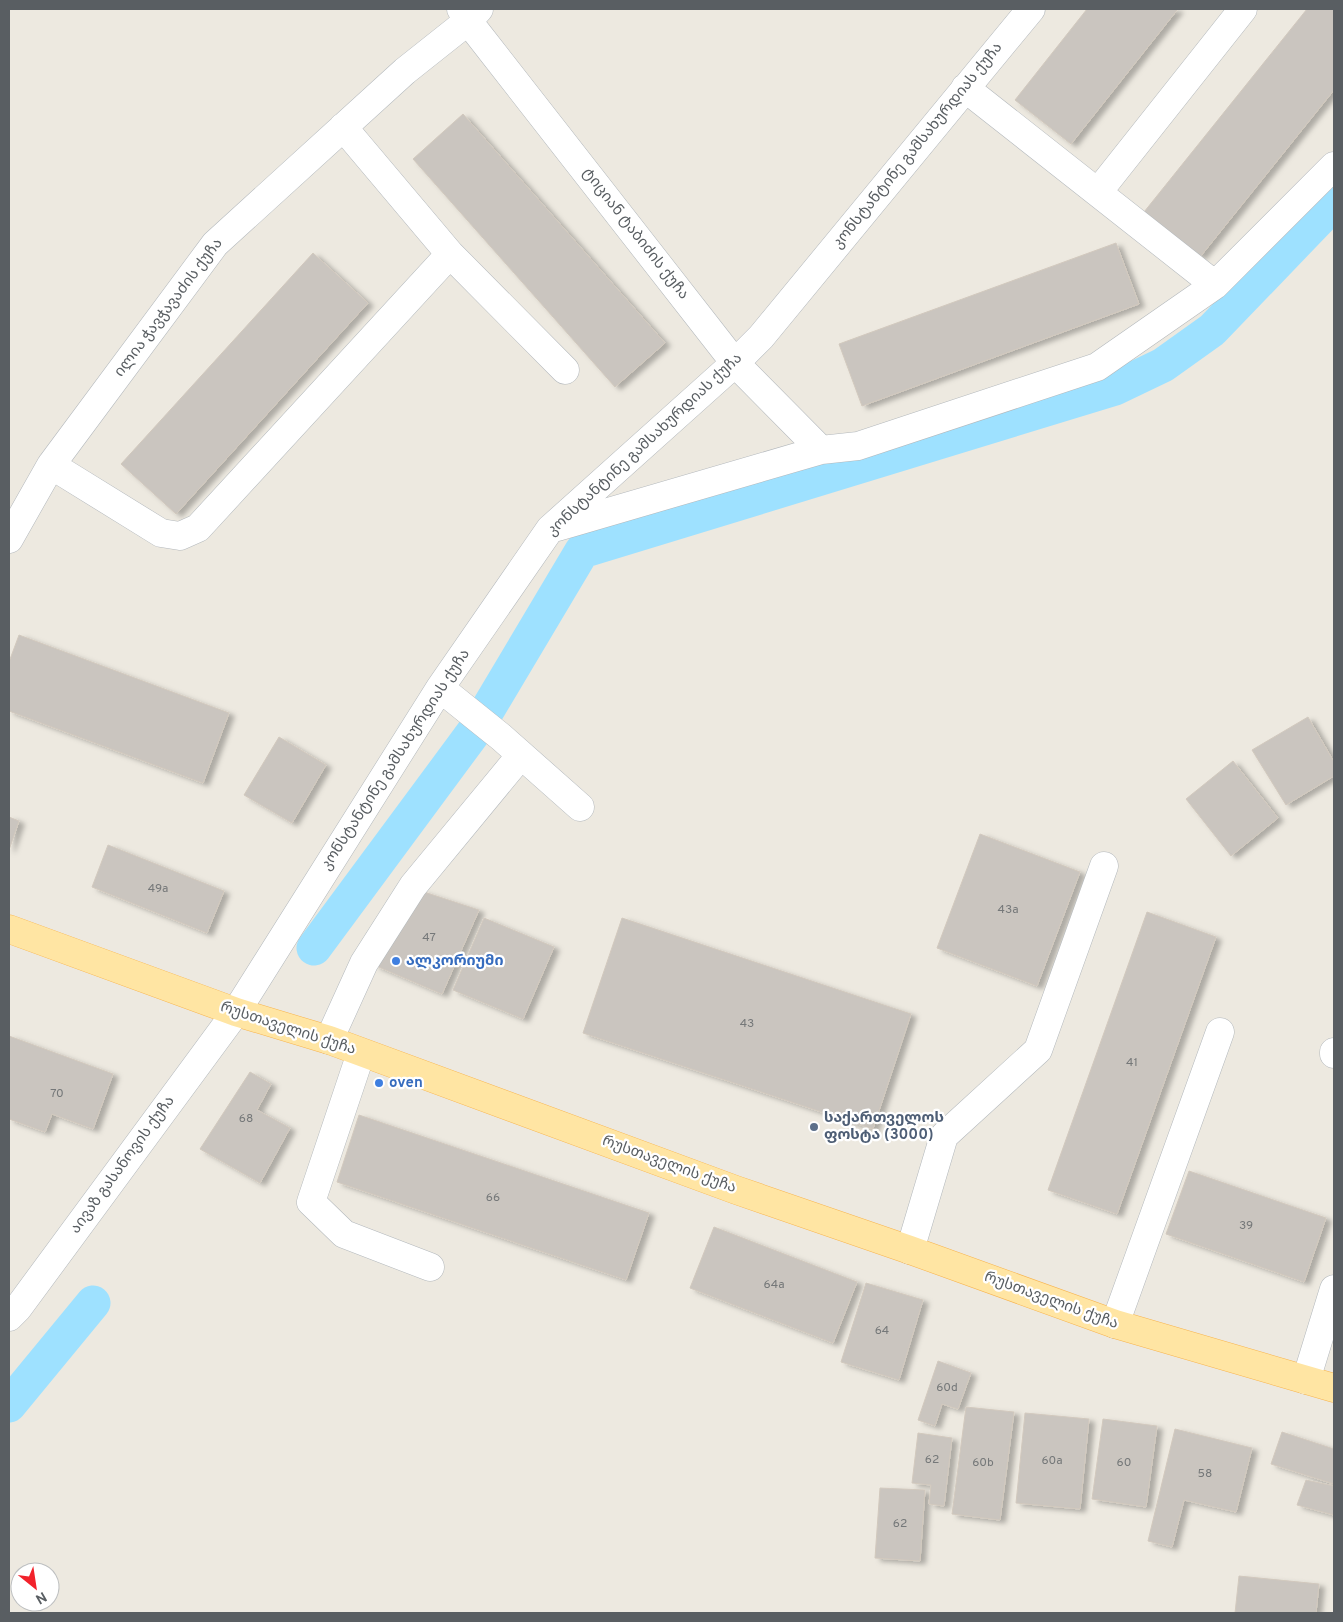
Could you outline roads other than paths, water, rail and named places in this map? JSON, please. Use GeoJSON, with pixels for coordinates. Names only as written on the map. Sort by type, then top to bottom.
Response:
{"type":"FeatureCollection","features":[{"type":"Feature","properties":{"kind":"main road","name":"რუსთაველის ქუჩა"},"geometry":{"type":"LineString","coordinates":[[9,929],[236,1012],[329,1040],[736,1190],[1115,1324],[1334,1388]]}},
{"type":"Feature","properties":{"kind":"street","name":"კონსტანტინე გამსახურდიას ქუჩა"},"geometry":{"type":"LineString","coordinates":[[236,1012],[440,688],[550,529],[761,337],[1031,9]]}},
{"type":"Feature","properties":{"kind":"street"},"geometry":{"type":"LineString","coordinates":[[1098,192],[1243,9]]}},
{"type":"Feature","properties":{"kind":"street","name":"ილია ჭავჭავაძის ქუჩა"},"geometry":{"type":"LineString","coordinates":[[9,539],[51,464],[215,244],[470,13]]}},
{"type":"Feature","properties":{"kind":"street","name":"ტიციან ტაბიძის ქუჩა"},"geometry":{"type":"LineString","coordinates":[[470,13],[735,362],[821,450]]}},
{"type":"Feature","properties":{"kind":"street"},"geometry":{"type":"LineString","coordinates":[[965,88],[1216,285]]}},
{"type":"Feature","properties":{"kind":"street"},"geometry":{"type":"LineString","coordinates":[[343,127],[450,254],[565,370]]}},
{"type":"Feature","properties":{"kind":"street"},"geometry":{"type":"LineString","coordinates":[[550,529],[821,450],[858,446],[1097,367],[1216,285],[1334,166]]}},
{"type":"Feature","properties":{"kind":"street"},"geometry":{"type":"LineString","coordinates":[[51,464],[161,532],[180,536],[198,528],[450,254]]}},
{"type":"Feature","properties":{"kind":"street"},"geometry":{"type":"LineString","coordinates":[[440,688],[501,737],[580,807]]}},
{"type":"Feature","properties":{"kind":"street"},"geometry":{"type":"LineString","coordinates":[[329,1040],[364,963],[413,886],[520,755]]}},
{"type":"Feature","properties":{"kind":"street"},"geometry":{"type":"LineString","coordinates":[[910,1250],[944,1136],[1038,1050],[1104,866]]}},
{"type":"Feature","properties":{"kind":"street","name":"აივაზ გასანოვის ქუჩა"},"geometry":{"type":"LineString","coordinates":[[9,1317],[24,1300],[236,1012]]}},
{"type":"Feature","properties":{"kind":"street"},"geometry":{"type":"LineString","coordinates":[[1115,1324],[1220,1032]]}},
{"type":"Feature","properties":{"kind":"street"},"geometry":{"type":"LineString","coordinates":[[361,1053],[311,1202],[344,1234],[430,1267]]}},
{"type":"Feature","properties":{"kind":"street"},"geometry":{"type":"LineString","coordinates":[[1306,1380],[1334,1289]]}},
{"type":"Feature","properties":{"kind":"waterway"},"geometry":{"type":"LineString","coordinates":[[314,948],[476,729],[582,551],[1115,388],[1163,365],[1212,330],[1334,203]]}},
{"type":"Feature","properties":{"kind":"waterway"},"geometry":{"type":"LineString","coordinates":[[9,1405],[93,1303]]}},
{"type":"Feature","properties":{"kind":"place","name":"ალკორიუმი"},"geometry":{"type":"Point","coordinates":[396,961]}},
{"type":"Feature","properties":{"kind":"place","name":"oven"},"geometry":{"type":"Point","coordinates":[379,1083]}},
{"type":"Feature","properties":{"kind":"place","name":"საქართველოს ფოსტა (3000)"},"geometry":{"type":"Point","coordinates":[814,1127]}}]}
